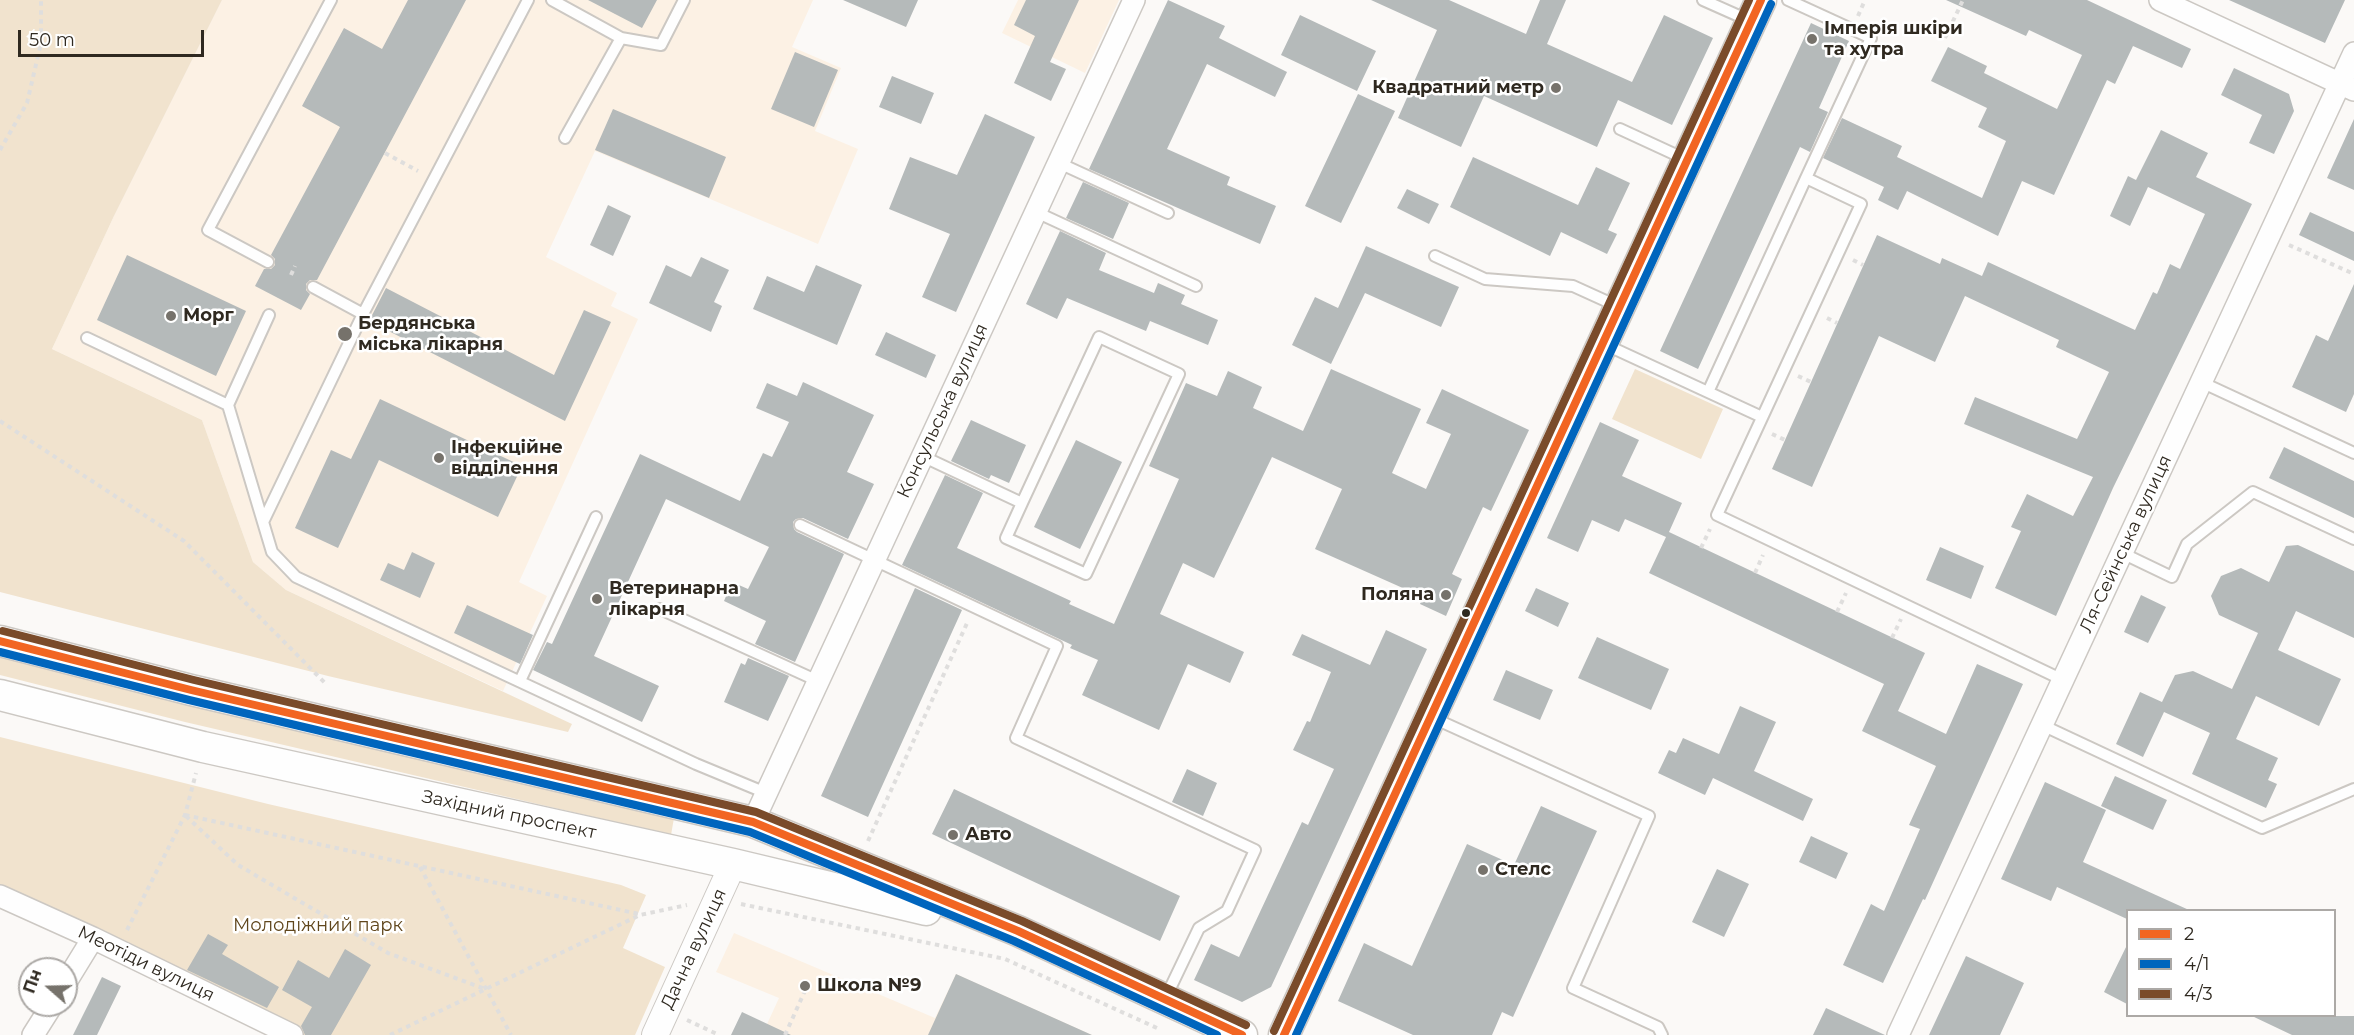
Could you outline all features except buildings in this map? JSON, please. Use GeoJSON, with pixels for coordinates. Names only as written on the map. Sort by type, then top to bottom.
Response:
{"type":"FeatureCollection","features":[{"type":"Feature","properties":{"kind":"main road"},"geometry":{"type":"LineString","coordinates":[[1284,1035],[1756,11]]}},
{"type":"Feature","properties":{"kind":"main road","name":"Західний проспект"},"geometry":{"type":"LineString","coordinates":[[0,641],[191,690],[753,822],[1018,931],[1242,1035]]}},
{"type":"Feature","properties":{"kind":"main road","name":"Західний проспект"},"geometry":{"type":"LineString","coordinates":[[0,695],[203,747],[734,864],[1018,931]]}},
{"type":"Feature","properties":{"kind":"main road"},"geometry":{"type":"LineString","coordinates":[[734,864],[753,822]]}},
{"type":"Feature","properties":{"kind":"street","name":"Консульська вулиця"},"geometry":{"type":"LineString","coordinates":[[753,822],[1134,0]]}},
{"type":"Feature","properties":{"kind":"street"},"geometry":{"type":"LineString","coordinates":[[2160,0],[2347,87]]}},
{"type":"Feature","properties":{"kind":"street","name":"Ля-Сейнська вулиця"},"geometry":{"type":"LineString","coordinates":[[1898,1035],[2269,235],[2347,87],[2354,53]]}},
{"type":"Feature","properties":{"kind":"street","name":"Дачна вулиця"},"geometry":{"type":"LineString","coordinates":[[655,1035],[734,864]]}},
{"type":"Feature","properties":{"kind":"street","name":"Меотіди вулиця"},"geometry":{"type":"LineString","coordinates":[[0,896],[93,938],[292,1035]]}},
{"type":"Feature","properties":{"kind":"street"},"geometry":{"type":"LineString","coordinates":[[78,962],[93,938]]}},
{"type":"Feature","properties":{"kind":"street"},"geometry":{"type":"LineString","coordinates":[[33,1035],[44,1017]]}},
{"type":"Feature","properties":{"kind":"lane"},"geometry":{"type":"LineString","coordinates":[[268,262],[208,230],[331,0]]}},
{"type":"Feature","properties":{"kind":"lane"},"geometry":{"type":"LineString","coordinates":[[263,522],[363,314],[432,178],[528,0]]}},
{"type":"Feature","properties":{"kind":"lane"},"geometry":{"type":"LineString","coordinates":[[552,0],[621,38],[661,45],[684,0]]}},
{"type":"Feature","properties":{"kind":"lane"},"geometry":{"type":"LineString","coordinates":[[1703,0],[1756,11]]}},
{"type":"Feature","properties":{"kind":"lane"},"geometry":{"type":"LineString","coordinates":[[1708,392],[1871,38],[1788,0]]}},
{"type":"Feature","properties":{"kind":"lane"},"geometry":{"type":"LineString","coordinates":[[565,138],[621,38]]}},
{"type":"Feature","properties":{"kind":"lane"},"geometry":{"type":"LineString","coordinates":[[1620,129],[1687,160]]}},
{"type":"Feature","properties":{"kind":"lane"},"geometry":{"type":"LineString","coordinates":[[1059,163],[1168,213]]}},
{"type":"Feature","properties":{"kind":"lane"},"geometry":{"type":"LineString","coordinates":[[1806,178],[1861,204],[1717,515],[2062,680]]}},
{"type":"Feature","properties":{"kind":"lane"},"geometry":{"type":"LineString","coordinates":[[1036,212],[1196,286]]}},
{"type":"Feature","properties":{"kind":"lane"},"geometry":{"type":"LineString","coordinates":[[1435,256],[1485,279],[1573,286],[1620,308]]}},
{"type":"Feature","properties":{"kind":"lane"},"geometry":{"type":"LineString","coordinates":[[313,286],[363,314]]}},
{"type":"Feature","properties":{"kind":"lane"},"geometry":{"type":"LineString","coordinates":[[269,315],[228,405],[272,552],[296,577],[696,764],[766,793]]}},
{"type":"Feature","properties":{"kind":"lane"},"geometry":{"type":"LineString","coordinates":[[1100,337],[1179,374],[1086,574],[1006,537],[1022,503],[1100,337]]}},
{"type":"Feature","properties":{"kind":"lane"},"geometry":{"type":"LineString","coordinates":[[87,338],[228,405]]}},
{"type":"Feature","properties":{"kind":"lane"},"geometry":{"type":"LineString","coordinates":[[1603,344],[1762,417]]}},
{"type":"Feature","properties":{"kind":"lane"},"geometry":{"type":"LineString","coordinates":[[2201,382],[2354,453]]}},
{"type":"Feature","properties":{"kind":"lane"},"geometry":{"type":"LineString","coordinates":[[922,456],[1022,503]]}},
{"type":"Feature","properties":{"kind":"lane"},"geometry":{"type":"LineString","coordinates":[[2122,553],[2172,577],[2187,544],[2253,492],[2354,539]]}},
{"type":"Feature","properties":{"kind":"lane"},"geometry":{"type":"LineString","coordinates":[[520,681],[596,518]]}},
{"type":"Feature","properties":{"kind":"lane"},"geometry":{"type":"LineString","coordinates":[[800,525],[1057,646],[1016,738],[1255,850],[1227,911],[1199,928],[1165,999]]}},
{"type":"Feature","properties":{"kind":"lane"},"geometry":{"type":"LineString","coordinates":[[660,609],[818,681]]}},
{"type":"Feature","properties":{"kind":"lane"},"geometry":{"type":"LineString","coordinates":[[1431,717],[1649,816],[1573,988],[1658,1027],[1662,1035]]}},
{"type":"Feature","properties":{"kind":"lane"},"geometry":{"type":"LineString","coordinates":[[2042,725],[2262,828],[2354,789]]}},
{"type":"Feature","properties":{"kind":"path"},"geometry":{"type":"LineString","coordinates":[[0,150],[27,103],[41,43],[41,0]]}},
{"type":"Feature","properties":{"kind":"path"},"geometry":{"type":"LineString","coordinates":[[1945,38],[1963,0]]}},
{"type":"Feature","properties":{"kind":"path"},"geometry":{"type":"LineString","coordinates":[[385,153],[432,178]]}},
{"type":"Feature","properties":{"kind":"path"},"geometry":{"type":"LineString","coordinates":[[2269,235],[2354,274]]}},
{"type":"Feature","properties":{"kind":"path"},"geometry":{"type":"LineString","coordinates":[[291,275],[295,266]]}},
{"type":"Feature","properties":{"kind":"path"},"geometry":{"type":"LineString","coordinates":[[0,421],[184,541],[326,684]]}},
{"type":"Feature","properties":{"kind":"path"},"geometry":{"type":"LineString","coordinates":[[858,865],[974,607]]}},
{"type":"Feature","properties":{"kind":"path"},"geometry":{"type":"LineString","coordinates":[[117,950],[185,815],[203,747]]}},
{"type":"Feature","properties":{"kind":"path"},"geometry":{"type":"LineString","coordinates":[[185,815],[640,915]]}},
{"type":"Feature","properties":{"kind":"path"},"geometry":{"type":"LineString","coordinates":[[185,815],[238,865],[388,953],[486,989]]}},
{"type":"Feature","properties":{"kind":"path"},"geometry":{"type":"LineString","coordinates":[[420,866],[511,1035]]}},
{"type":"Feature","properties":{"kind":"path"},"geometry":{"type":"LineString","coordinates":[[390,1035],[640,915],[718,899],[1005,959],[1161,1030]]}},
{"type":"Feature","properties":{"kind":"path"},"geometry":{"type":"LineString","coordinates":[[785,1035],[808,984]]}},
{"type":"Feature","properties":{"kind":"path"},"geometry":{"type":"LineString","coordinates":[[666,1011],[719,1035]]}},
{"type":"Feature","properties":{"kind":"shaded area","name":"Бердянська міська лікарня"},"geometry":{"type":"Polygon","coordinates":[[[222,0],[813,0],[792,47],[841,68],[815,131],[858,149],[818,244],[595,151],[546,257],[617,293],[611,306],[638,319],[519,582],[547,596],[503,691],[286,590],[253,562],[202,420],[52,349],[114,216],[222,0]]]}},
{"type":"Feature","properties":{"kind":"shaded area"},"geometry":{"type":"Polygon","coordinates":[[[1018,0],[1119,0],[1085,73],[1002,33],[1018,0]]]}},
{"type":"Feature","properties":{"kind":"shaded area","name":"Школа №9"},"geometry":{"type":"Polygon","coordinates":[[[734,933],[935,1018],[956,974],[1092,1035],[762,1035],[779,998],[716,972],[734,933]]]}},
{"type":"Feature","properties":{"kind":"green space"},"geometry":{"type":"Polygon","coordinates":[[[0,0],[222,0],[114,216],[52,349],[202,420],[253,562],[286,590],[572,724],[568,732],[328,676],[0,592],[0,0]]]}},
{"type":"Feature","properties":{"kind":"green space"},"geometry":{"type":"Polygon","coordinates":[[[1635,369],[1723,409],[1701,459],[1612,419],[1635,369]]]}},
{"type":"Feature","properties":{"kind":"green space"},"geometry":{"type":"Polygon","coordinates":[[[0,657],[190,706],[674,818],[671,835],[185,722],[0,675],[0,657]]]}},
{"type":"Feature","properties":{"kind":"green space","name":"Молодіжний парк"},"geometry":{"type":"Polygon","coordinates":[[[0,737],[268,804],[621,885],[646,895],[623,948],[665,967],[635,1035],[292,1035],[0,896],[0,737]]]}},
{"type":"Feature","properties":{"kind":"transit line","name":"4/3"},"geometry":{"type":"LineString","coordinates":[[1274,1031],[1749,0]]}},
{"type":"Feature","properties":{"kind":"transit line","name":"2"},"geometry":{"type":"LineString","coordinates":[[1284,1035],[1761,0]]}},
{"type":"Feature","properties":{"kind":"transit line","name":"4/1"},"geometry":{"type":"LineString","coordinates":[[1296,1035],[1771,4]]}},
{"type":"Feature","properties":{"kind":"transit line","name":"4/3"},"geometry":{"type":"LineString","coordinates":[[3,631],[194,680],[756,812],[1022,921],[1246,1025]]}},
{"type":"Feature","properties":{"kind":"transit line","name":"2"},"geometry":{"type":"LineString","coordinates":[[0,641],[191,690],[753,822],[1018,931],[1242,1035]]}},
{"type":"Feature","properties":{"kind":"transit line","name":"4/1"},"geometry":{"type":"LineString","coordinates":[[0,652],[189,700],[750,832],[1014,941],[1217,1035]]}},
{"type":"Feature","properties":{"kind":"place","name":"Імперія шкіри та хутра"},"geometry":{"type":"Point","coordinates":[1812,39]}},
{"type":"Feature","properties":{"kind":"place","name":"Квадратний метр"},"geometry":{"type":"Point","coordinates":[1556,88]}},
{"type":"Feature","properties":{"kind":"place","name":"Морг"},"geometry":{"type":"Point","coordinates":[171,316]}},
{"type":"Feature","properties":{"kind":"place","name":"Бердянська міська лікарня"},"geometry":{"type":"Point","coordinates":[345,334]}},
{"type":"Feature","properties":{"kind":"place","name":"Інфекційне відділення"},"geometry":{"type":"Point","coordinates":[439,458]}},
{"type":"Feature","properties":{"kind":"place","name":"Поляна"},"geometry":{"type":"Point","coordinates":[1446,595]}},
{"type":"Feature","properties":{"kind":"place","name":"Ветеринарна лікарня"},"geometry":{"type":"Point","coordinates":[597,599]}},
{"type":"Feature","properties":{"kind":"place","name":"Авто"},"geometry":{"type":"Point","coordinates":[953,835]}},
{"type":"Feature","properties":{"kind":"place","name":"Стелс"},"geometry":{"type":"Point","coordinates":[1483,870]}},
{"type":"Feature","properties":{"kind":"place","name":"Школа №9"},"geometry":{"type":"Point","coordinates":[805,986]}}]}
